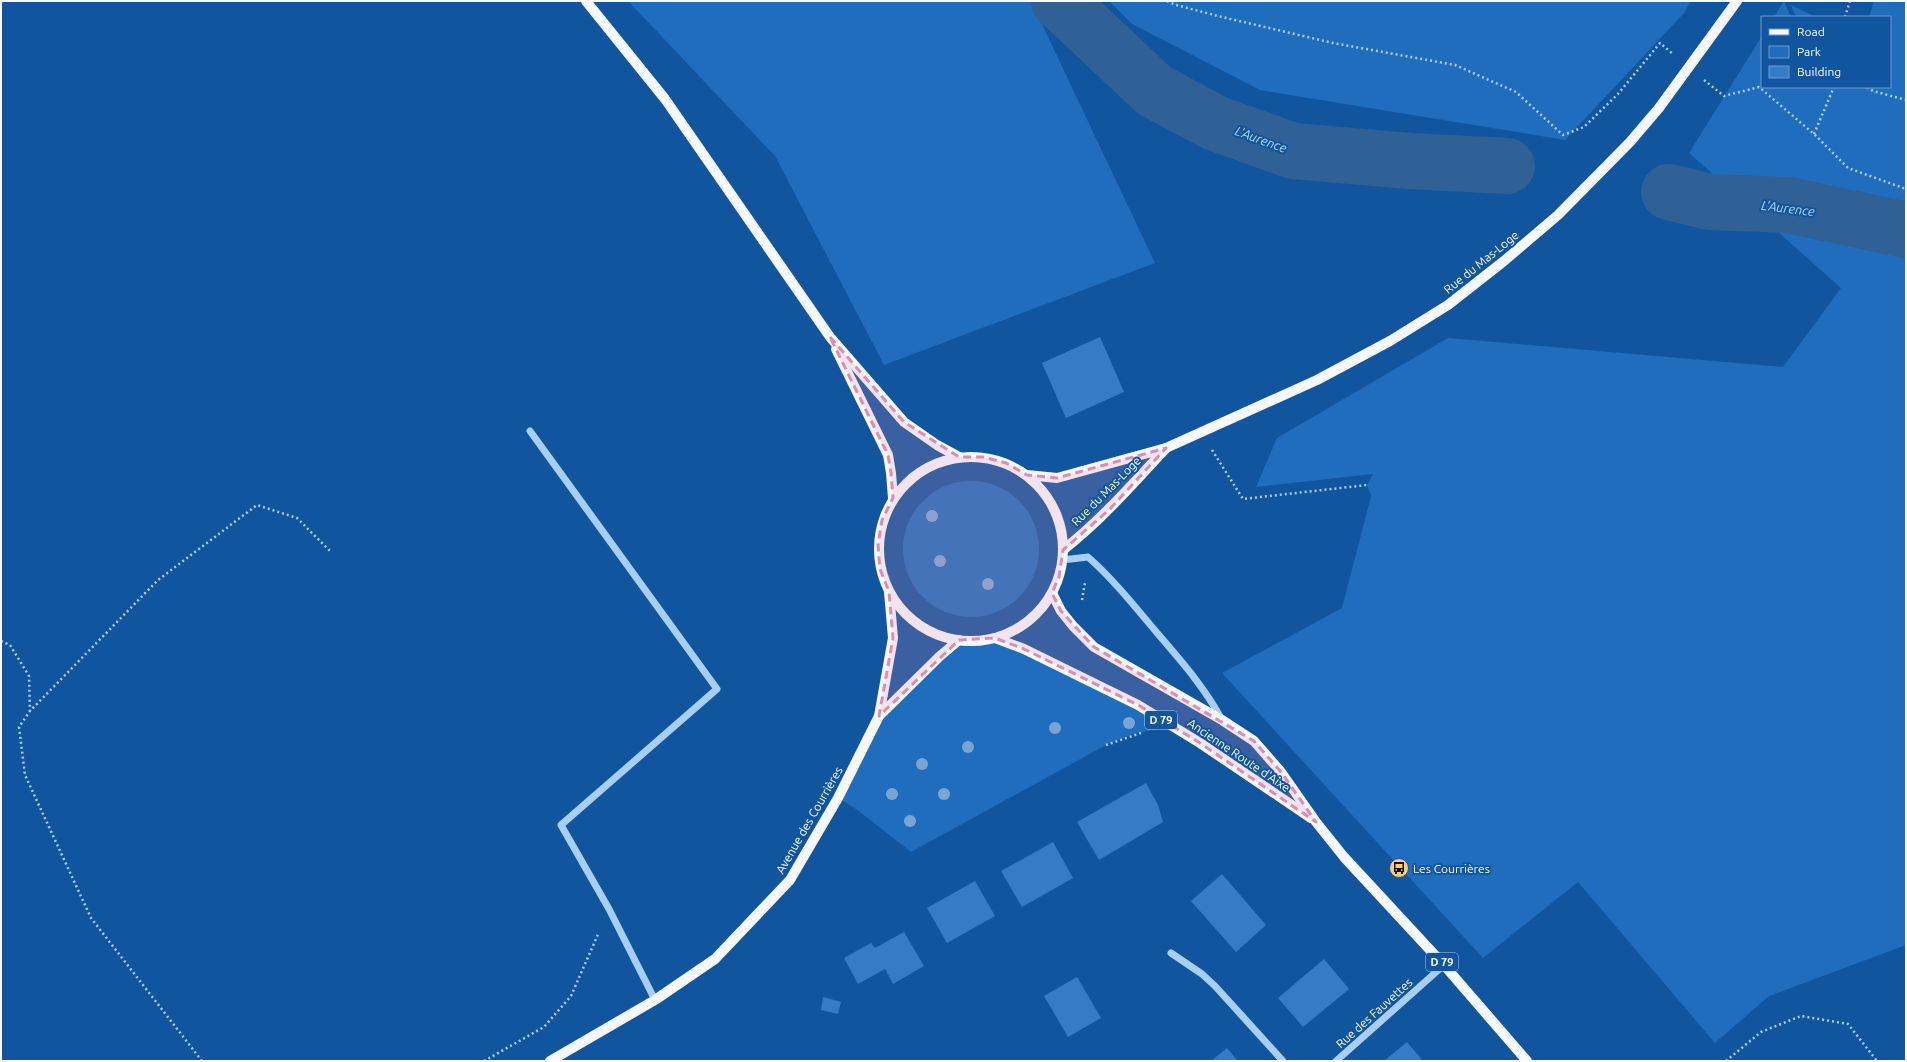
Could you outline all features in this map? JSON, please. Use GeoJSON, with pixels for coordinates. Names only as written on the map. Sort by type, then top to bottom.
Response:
{"type":"FeatureCollection","features":[{"type":"Feature","properties":{"kind":"main road"},"geometry":{"type":"LineString","coordinates":[[586,1],[665,99],[830,337],[904,422],[937,445],[959,457]]}},
{"type":"Feature","properties":{"kind":"main road","name":"Rue du Mas-Loge"},"geometry":{"type":"LineString","coordinates":[[1027,475],[1057,478],[1166,448],[1317,380],[1390,341],[1448,304],[1504,261],[1558,216],[1630,142],[1659,108],[1737,1]]}},
{"type":"Feature","properties":{"kind":"main road"},"geometry":{"type":"LineString","coordinates":[[830,337],[888,455],[892,473],[893,498]]}},
{"type":"Feature","properties":{"kind":"main road","name":"Rue du Mas-Loge"},"geometry":{"type":"LineString","coordinates":[[1062,555],[1110,509],[1166,448]]}},
{"type":"Feature","properties":{"kind":"main road"},"geometry":{"type":"LineString","coordinates":[[959,457],[983,457],[1006,463],[1027,475],[1042,490],[1054,508],[1061,529],[1062,555],[1059,577],[1052,593],[1038,612],[1020,627],[995,638],[979,641],[959,640],[931,632],[907,616],[889,592],[880,569],[878,545],[882,520],[893,498],[910,478],[933,464],[959,457]]}},
{"type":"Feature","properties":{"kind":"main road","name":"Avenue des Courrières"},"geometry":{"type":"LineString","coordinates":[[550,1061],[655,1000],[716,959],[790,880],[838,798],[879,716],[893,638],[889,592]]}},
{"type":"Feature","properties":{"kind":"main road","name":"D 79"},"geometry":{"type":"LineString","coordinates":[[1052,593],[1061,611],[1073,626],[1094,647],[1222,720],[1254,741],[1281,772],[1316,822],[1353,867],[1444,965],[1527,1061]]}},
{"type":"Feature","properties":{"kind":"main road","name":"Ancienne Route d'Aixe"},"geometry":{"type":"LineString","coordinates":[[995,638],[1048,660],[1138,706],[1173,726],[1200,742],[1316,822]]}},
{"type":"Feature","properties":{"kind":"main road","name":"Avenue des Courrières"},"geometry":{"type":"LineString","coordinates":[[879,716],[940,656],[959,640]]}},
{"type":"Feature","properties":{"kind":"street"},"geometry":{"type":"LineString","coordinates":[[530,431],[717,689],[561,825],[609,908],[655,1000]]}},
{"type":"Feature","properties":{"kind":"street"},"geometry":{"type":"LineString","coordinates":[[1062,555],[1088,557],[1100,568],[1130,600],[1202,686],[1222,720]]}},
{"type":"Feature","properties":{"kind":"street"},"geometry":{"type":"LineString","coordinates":[[1171,953],[1202,974],[1216,986],[1283,1061]]}},
{"type":"Feature","properties":{"kind":"street","name":"Rue des Fauvettes"},"geometry":{"type":"LineString","coordinates":[[1336,1061],[1444,965]]}},
{"type":"Feature","properties":{"kind":"path"},"geometry":{"type":"LineString","coordinates":[[1167,1],[1176,5],[1218,16],[1333,44],[1455,65],[1516,92],[1563,135],[1584,127],[1618,94],[1660,43],[1724,96],[1759,87],[1814,134],[1848,168],[1906,188]]}},
{"type":"Feature","properties":{"kind":"path"},"geometry":{"type":"LineString","coordinates":[[1845,16],[1850,1]]}},
{"type":"Feature","properties":{"kind":"path"},"geometry":{"type":"LineString","coordinates":[[1814,134],[1834,88]]}},
{"type":"Feature","properties":{"kind":"path"},"geometry":{"type":"LineString","coordinates":[[1868,88],[1873,91],[1906,100]]}},
{"type":"Feature","properties":{"kind":"path"},"geometry":{"type":"LineString","coordinates":[[1202,432],[1243,499],[1367,485]]}},
{"type":"Feature","properties":{"kind":"path"},"geometry":{"type":"LineString","coordinates":[[202,1061],[91,918],[25,775],[19,727],[30,711],[158,580],[257,505],[297,518],[330,551]]}},
{"type":"Feature","properties":{"kind":"path"},"geometry":{"type":"LineString","coordinates":[[1,641],[10,645],[29,676],[30,711]]}},
{"type":"Feature","properties":{"kind":"path"},"geometry":{"type":"LineString","coordinates":[[1106,745],[1134,734],[1173,726]]}},
{"type":"Feature","properties":{"kind":"path"},"geometry":{"type":"LineString","coordinates":[[484,1061],[544,1027],[571,996],[609,908]]}},
{"type":"Feature","properties":{"kind":"path"},"geometry":{"type":"LineString","coordinates":[[1726,1061],[1760,1032],[1801,1016],[1848,1024],[1877,1061]]}},
{"type":"Feature","properties":{"kind":"highlighted area"},"geometry":{"type":"Polygon","coordinates":[[[830,337],[904,422],[959,457],[983,457],[1006,463],[1027,475],[1057,478],[1166,448],[1110,509],[1063,550],[1059,577],[1052,593],[1061,611],[1094,647],[1254,741],[1281,772],[1316,822],[1200,743],[1138,705],[1024,649],[995,638],[959,640],[879,716],[893,638],[889,592],[880,569],[878,545],[882,520],[893,498],[891,473],[888,455],[830,337]]]}},
{"type":"Feature","properties":{"kind":"green space"},"geometry":{"type":"Polygon","coordinates":[[[628,1],[1031,1],[1155,263],[884,365],[775,156],[628,1]]]}},
{"type":"Feature","properties":{"kind":"green space"},"geometry":{"type":"Polygon","coordinates":[[[1109,1],[1691,1],[1684,13],[1565,140],[1260,90],[1132,24],[1109,1]]]}},
{"type":"Feature","properties":{"kind":"green space"},"geometry":{"type":"Polygon","coordinates":[[[1784,1],[1791,16],[1775,16],[1784,1]]]}},
{"type":"Feature","properties":{"kind":"green space"},"geometry":{"type":"Polygon","coordinates":[[[1874,1],[1906,1],[1906,945],[1769,996],[1715,1043],[1578,882],[1483,958],[1222,673],[1342,608],[1371,496],[1367,485],[1373,474],[1256,487],[1277,438],[1448,338],[1783,367],[1841,288],[1689,153],[1761,38],[1761,88],[1891,88],[1891,16],[1869,16],[1874,1]]]}},
{"type":"Feature","properties":{"kind":"green space"},"geometry":{"type":"Polygon","coordinates":[[[1791,5],[1814,16],[1796,16],[1791,5]]]}},
{"type":"Feature","properties":{"kind":"green space"},"geometry":{"type":"Polygon","coordinates":[[[964,481],[978,481],[997,486],[1009,492],[1024,506],[1034,523],[1038,536],[1038,562],[1034,575],[1028,587],[1014,602],[1009,606],[991,614],[978,617],[964,617],[945,612],[933,606],[918,592],[914,587],[906,569],[903,556],[903,542],[908,523],[914,511],[928,496],[933,492],[951,484],[964,481]]]}},
{"type":"Feature","properties":{"kind":"green space"},"geometry":{"type":"Polygon","coordinates":[[[995,638],[1173,726],[1133,734],[1106,745],[911,852],[856,809],[838,798],[879,716],[959,640],[979,641],[995,638]]]}},
{"type":"Feature","properties":{"kind":"building"},"geometry":{"type":"Polygon","coordinates":[[[1100,337],[1124,392],[1066,418],[1042,363],[1100,337]]]}},
{"type":"Feature","properties":{"kind":"building"},"geometry":{"type":"Polygon","coordinates":[[[1146,783],[1158,805],[1163,822],[1099,860],[1077,822],[1146,783]]]}},
{"type":"Feature","properties":{"kind":"building"},"geometry":{"type":"Polygon","coordinates":[[[1053,842],[1073,878],[1022,907],[1001,871],[1053,842]]]}},
{"type":"Feature","properties":{"kind":"building"},"geometry":{"type":"Polygon","coordinates":[[[1222,874],[1266,925],[1236,952],[1191,901],[1222,874]]]}},
{"type":"Feature","properties":{"kind":"building"},"geometry":{"type":"Polygon","coordinates":[[[975,881],[995,916],[947,943],[927,908],[975,881]]]}},
{"type":"Feature","properties":{"kind":"building"},"geometry":{"type":"Polygon","coordinates":[[[904,932],[924,966],[893,984],[885,969],[858,984],[844,958],[871,943],[875,948],[904,932]]]}},
{"type":"Feature","properties":{"kind":"building"},"geometry":{"type":"Polygon","coordinates":[[[1324,959],[1349,989],[1303,1027],[1278,998],[1324,959]]]}},
{"type":"Feature","properties":{"kind":"building"},"geometry":{"type":"Polygon","coordinates":[[[1077,977],[1101,1018],[1068,1037],[1044,996],[1077,977]]]}},
{"type":"Feature","properties":{"kind":"building"},"geometry":{"type":"Polygon","coordinates":[[[823,997],[841,1002],[838,1014],[821,1010],[823,997]]]}},
{"type":"Feature","properties":{"kind":"building"},"geometry":{"type":"Polygon","coordinates":[[[1407,1042],[1423,1061],[1384,1061],[1407,1042]]]}},
{"type":"Feature","properties":{"kind":"building"},"geometry":{"type":"Polygon","coordinates":[[[1227,1048],[1238,1061],[1211,1061],[1227,1048]]]}},
{"type":"Feature","properties":{"kind":"waterway","name":"L'Aurence"},"geometry":{"type":"LineString","coordinates":[[1059,1],[1155,91],[1215,123],[1293,151],[1410,161],[1507,166]]}},
{"type":"Feature","properties":{"kind":"waterway","name":"L'Aurence"},"geometry":{"type":"LineString","coordinates":[[1669,192],[1710,202],[1788,205],[1906,230]]}},
{"type":"Feature","properties":{"kind":"place","name":"Les Courrières"},"geometry":{"type":"Point","coordinates":[1399,868]}}]}
